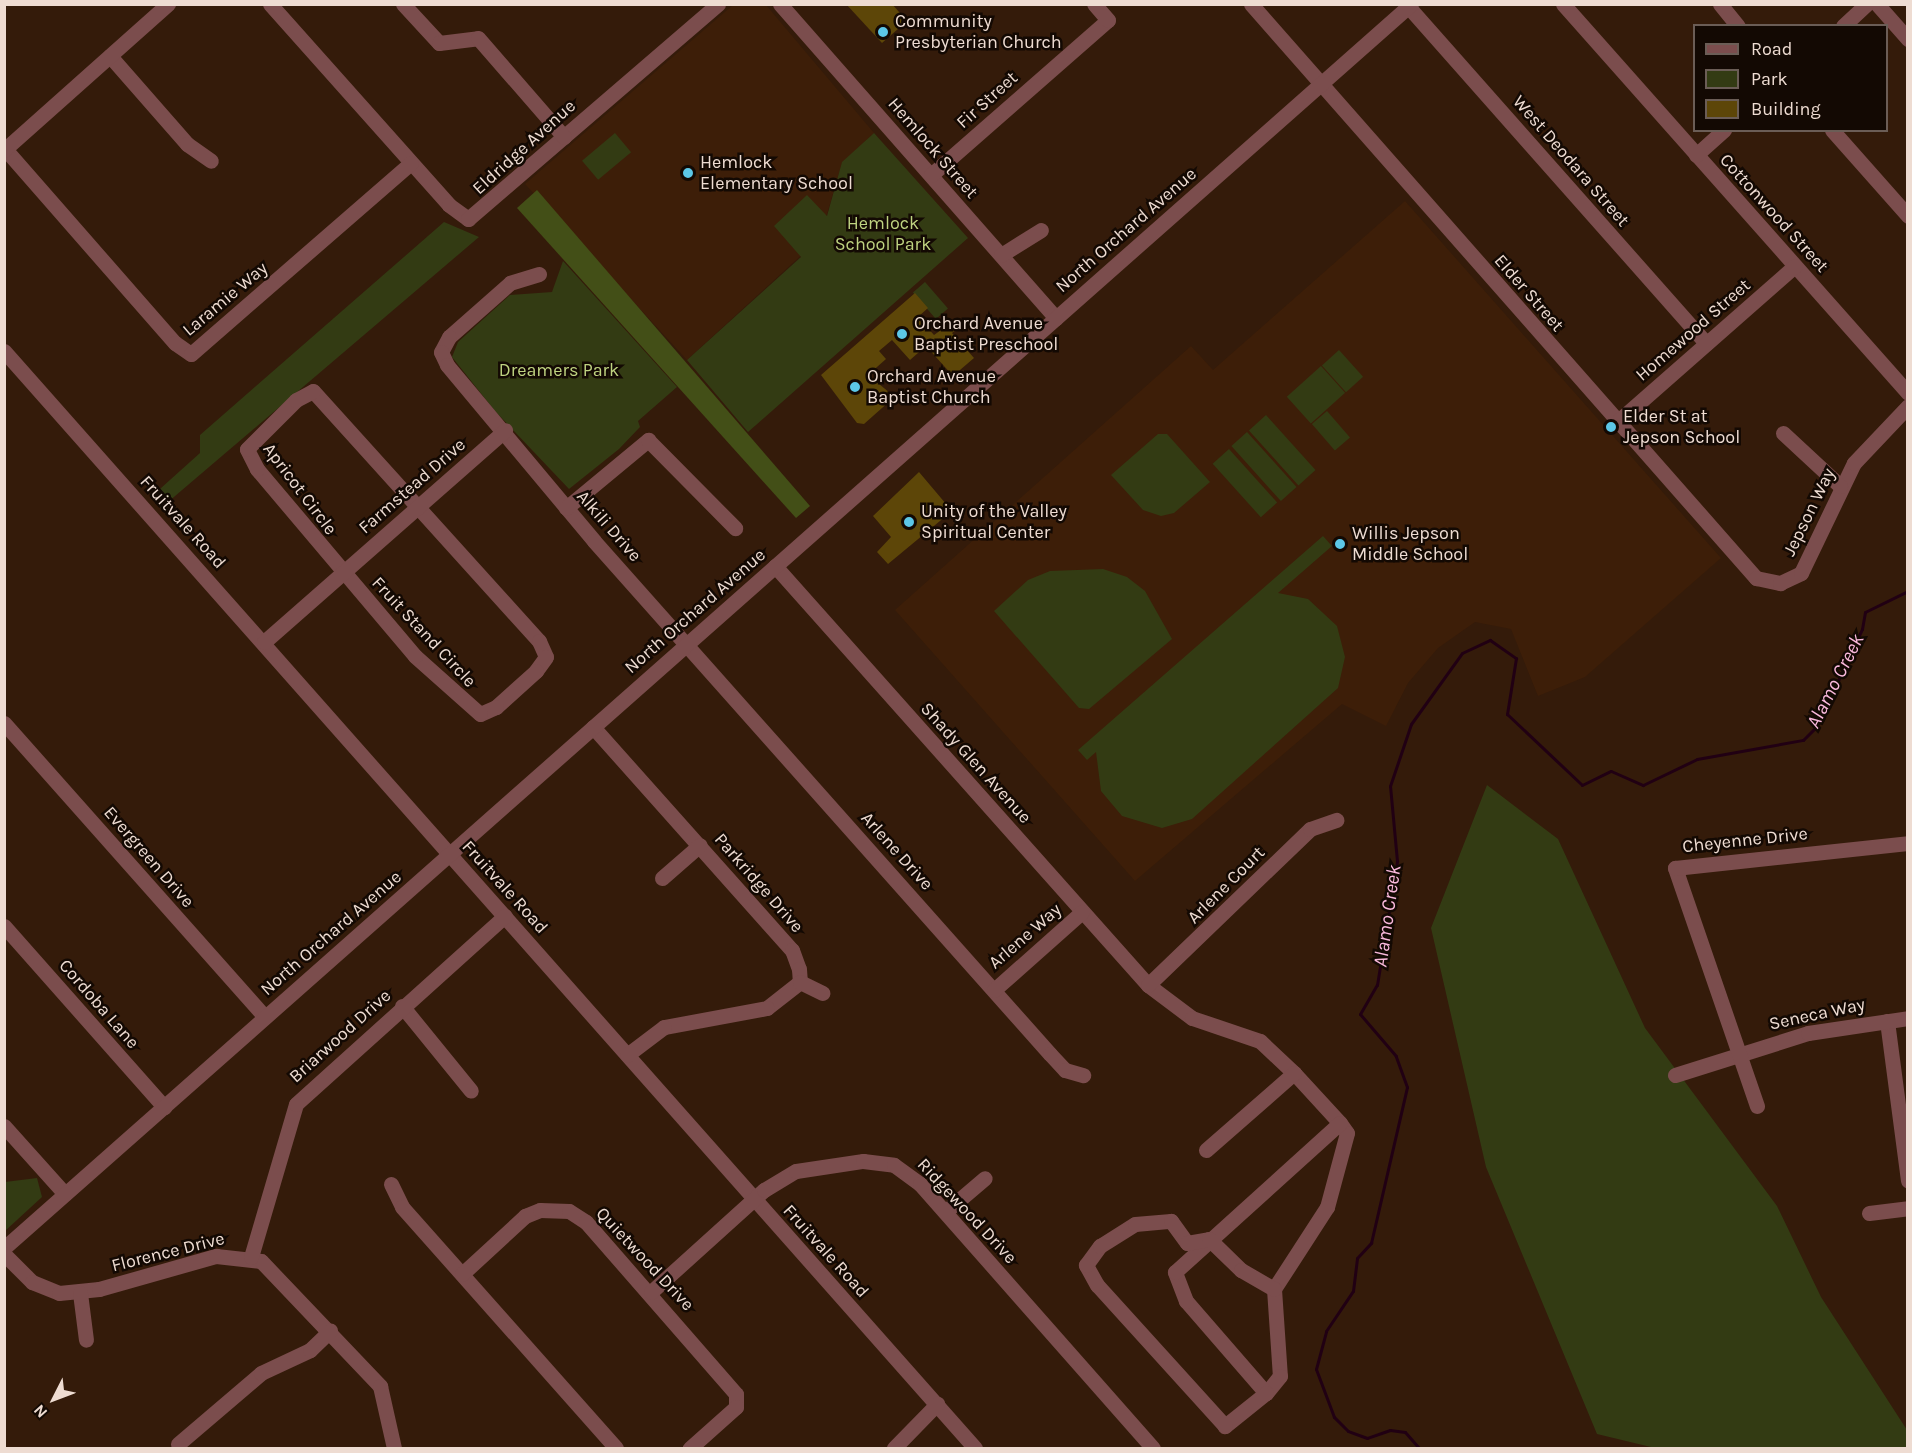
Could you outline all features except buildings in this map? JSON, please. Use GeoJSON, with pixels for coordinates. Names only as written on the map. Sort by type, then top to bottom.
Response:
{"type":"FeatureCollection","features":[{"type":"Feature","properties":{"kind":"street"},"geometry":{"type":"LineString","coordinates":[[5,150],[168,4]]}},
{"type":"Feature","properties":{"kind":"street","name":"Eldridge Avenue"},"geometry":{"type":"LineString","coordinates":[[270,4],[411,163],[468,219],[718,4]]}},
{"type":"Feature","properties":{"kind":"street"},"geometry":{"type":"LineString","coordinates":[[403,4],[439,43],[478,38],[564,137]]}},
{"type":"Feature","properties":{"kind":"street","name":"Hemlock Street"},"geometry":{"type":"LineString","coordinates":[[780,4],[1056,318]]}},
{"type":"Feature","properties":{"kind":"street","name":"Fir Street"},"geometry":{"type":"LineString","coordinates":[[931,175],[1108,20],[1094,4]]}},
{"type":"Feature","properties":{"kind":"street","name":"Elder Street"},"geometry":{"type":"LineString","coordinates":[[1251,4],[1616,423],[1752,575],[1773,584],[1791,579]]}},
{"type":"Feature","properties":{"kind":"street","name":"Cottonwood Street"},"geometry":{"type":"LineString","coordinates":[[1563,4],[1908,393]]}},
{"type":"Feature","properties":{"kind":"street"},"geometry":{"type":"LineString","coordinates":[[1720,4],[1736,24]]}},
{"type":"Feature","properties":{"kind":"street"},"geometry":{"type":"LineString","coordinates":[[1845,24],[1867,4]]}},
{"type":"Feature","properties":{"kind":"street"},"geometry":{"type":"LineString","coordinates":[[1877,4],[1908,39]]}},
{"type":"Feature","properties":{"kind":"street","name":"North Orchard Avenue"},"geometry":{"type":"LineString","coordinates":[[4,1248],[1409,5]]}},
{"type":"Feature","properties":{"kind":"street","name":"West Deodara Street"},"geometry":{"type":"LineString","coordinates":[[1409,5],[1706,343]]}},
{"type":"Feature","properties":{"kind":"street"},"geometry":{"type":"LineString","coordinates":[[110,56],[187,144],[211,160]]}},
{"type":"Feature","properties":{"kind":"street"},"geometry":{"type":"LineString","coordinates":[[1696,155],[1722,132]]}},
{"type":"Feature","properties":{"kind":"street"},"geometry":{"type":"LineString","coordinates":[[1834,132],[1908,216]]}},
{"type":"Feature","properties":{"kind":"street","name":"Laramie Way"},"geometry":{"type":"LineString","coordinates":[[5,150],[175,343],[190,354],[411,163]]}},
{"type":"Feature","properties":{"kind":"street"},"geometry":{"type":"LineString","coordinates":[[1001,255],[1041,230]]}},
{"type":"Feature","properties":{"kind":"street","name":"Homewood Street"},"geometry":{"type":"LineString","coordinates":[[1616,423],[1795,266]]}},
{"type":"Feature","properties":{"kind":"street","name":"Alkili Drive"},"geometry":{"type":"LineString","coordinates":[[539,274],[510,284],[449,337],[441,352],[566,508],[687,644]]}},
{"type":"Feature","properties":{"kind":"street","name":"Fruitvale Road"},"geometry":{"type":"LineString","coordinates":[[4,351],[264,642],[754,1201],[975,1449]]}},
{"type":"Feature","properties":{"kind":"street","name":"Apricot Circle"},"geometry":{"type":"LineString","coordinates":[[342,573],[301,526],[247,449],[281,413],[313,391],[370,450],[415,508]]}},
{"type":"Feature","properties":{"kind":"street","name":"Jepson Way"},"geometry":{"type":"LineString","coordinates":[[1791,579],[1809,561],[1840,486],[1873,439],[1908,406]]}},
{"type":"Feature","properties":{"kind":"street","name":"Farmstead Drive"},"geometry":{"type":"LineString","coordinates":[[264,642],[505,430]]}},
{"type":"Feature","properties":{"kind":"street"},"geometry":{"type":"LineString","coordinates":[[1783,433],[1840,486]]}},
{"type":"Feature","properties":{"kind":"street"},"geometry":{"type":"LineString","coordinates":[[566,508],[648,440],[735,528]]}},
{"type":"Feature","properties":{"kind":"street","name":"Fruit Stand Circle"},"geometry":{"type":"LineString","coordinates":[[342,573],[416,656],[480,714],[536,672],[546,657],[539,641],[415,508]]}},
{"type":"Feature","properties":{"kind":"street","name":"Shady Glen Avenue"},"geometry":{"type":"LineString","coordinates":[[776,566],[1148,985],[1192,1018],[1260,1041],[1294,1073],[1340,1123]]}},
{"type":"Feature","properties":{"kind":"street","name":"Arlene Drive"},"geometry":{"type":"LineString","coordinates":[[687,644],[1065,1070],[1083,1075]]}},
{"type":"Feature","properties":{"kind":"street","name":"Evergreen Drive"},"geometry":{"type":"LineString","coordinates":[[4,723],[265,1017]]}},
{"type":"Feature","properties":{"kind":"street","name":"Parkridge Drive"},"geometry":{"type":"LineString","coordinates":[[593,727],[792,950],[800,982]]}},
{"type":"Feature","properties":{"kind":"street","name":"Arlene Court"},"geometry":{"type":"LineString","coordinates":[[1148,985],[1310,829],[1335,820]]}},
{"type":"Feature","properties":{"kind":"street","name":"Cheyenne Drive"},"geometry":{"type":"LineString","coordinates":[[1736,1054],[1675,868],[1908,843]]}},
{"type":"Feature","properties":{"kind":"street"},"geometry":{"type":"LineString","coordinates":[[662,878],[700,845]]}},
{"type":"Feature","properties":{"kind":"street","name":"Arlene Way"},"geometry":{"type":"LineString","coordinates":[[994,990],[1083,912]]}},
{"type":"Feature","properties":{"kind":"street","name":"Briarwood Drive"},"geometry":{"type":"LineString","coordinates":[[251,1257],[296,1104],[402,1006],[505,916]]}},
{"type":"Feature","properties":{"kind":"street","name":"Cordoba Lane"},"geometry":{"type":"LineString","coordinates":[[4,926],[164,1107]]}},
{"type":"Feature","properties":{"kind":"street"},"geometry":{"type":"LineString","coordinates":[[627,1055],[664,1027],[766,1008],[800,982],[822,993]]}},
{"type":"Feature","properties":{"kind":"street"},"geometry":{"type":"LineString","coordinates":[[402,1006],[471,1091]]}},
{"type":"Feature","properties":{"kind":"street","name":"Seneca Way"},"geometry":{"type":"LineString","coordinates":[[1675,1075],[1808,1033],[1908,1018]]}},
{"type":"Feature","properties":{"kind":"street"},"geometry":{"type":"LineString","coordinates":[[1887,1021],[1908,1181]]}},
{"type":"Feature","properties":{"kind":"street"},"geometry":{"type":"LineString","coordinates":[[1736,1054],[1757,1106]]}},
{"type":"Feature","properties":{"kind":"street"},"geometry":{"type":"LineString","coordinates":[[1206,1150],[1294,1073]]}},
{"type":"Feature","properties":{"kind":"street"},"geometry":{"type":"LineString","coordinates":[[1209,1239],[1187,1244],[1171,1221],[1150,1219],[1100,1246],[1086,1265],[1097,1285],[1225,1426],[1266,1393],[1280,1376],[1274,1289],[1327,1207],[1345,1155],[1347,1133],[1340,1123],[1175,1272],[1175,1283],[1266,1393]]}},
{"type":"Feature","properties":{"kind":"street"},"geometry":{"type":"LineString","coordinates":[[4,1126],[64,1194]]}},
{"type":"Feature","properties":{"kind":"street","name":"Ridgewood Drive"},"geometry":{"type":"LineString","coordinates":[[651,1292],[754,1201],[796,1171],[879,1161],[907,1172],[945,1212],[1153,1449]]}},
{"type":"Feature","properties":{"kind":"street"},"geometry":{"type":"LineString","coordinates":[[945,1212],[985,1178]]}},
{"type":"Feature","properties":{"kind":"street"},"geometry":{"type":"LineString","coordinates":[[391,1184],[402,1207],[616,1449]]}},
{"type":"Feature","properties":{"kind":"street","name":"Quietwood Drive"},"geometry":{"type":"LineString","coordinates":[[462,1274],[525,1216],[555,1208],[586,1222],[651,1292],[736,1394],[736,1407],[690,1449]]}},
{"type":"Feature","properties":{"kind":"street"},"geometry":{"type":"LineString","coordinates":[[1869,1213],[1908,1208]]}},
{"type":"Feature","properties":{"kind":"street"},"geometry":{"type":"LineString","coordinates":[[1209,1239],[1241,1270],[1274,1289]]}},
{"type":"Feature","properties":{"kind":"street","name":"Florence Drive"},"geometry":{"type":"LineString","coordinates":[[4,1254],[32,1282],[80,1293],[216,1256],[251,1257],[286,1282],[380,1386],[394,1449]]}},
{"type":"Feature","properties":{"kind":"street"},"geometry":{"type":"LineString","coordinates":[[80,1293],[86,1340]]}},
{"type":"Feature","properties":{"kind":"street"},"geometry":{"type":"LineString","coordinates":[[178,1444],[261,1372],[310,1350],[330,1331]]}},
{"type":"Feature","properties":{"kind":"street"},"geometry":{"type":"LineString","coordinates":[[894,1449],[936,1404]]}},
{"type":"Feature","properties":{"kind":"shaded area","name":"Hemlock Elementary School"},"geometry":{"type":"Polygon","coordinates":[[[733,5],[766,5],[874,133],[842,163],[820,238],[687,360],[525,184],[733,5]]]}},
{"type":"Feature","properties":{"kind":"shaded area","name":"Willis Jepson Middle School"},"geometry":{"type":"Polygon","coordinates":[[[1405,201],[1721,558],[1585,677],[1538,696],[1511,629],[1475,622],[1438,648],[1408,683],[1386,726],[1342,704],[1135,881],[895,610],[1191,346],[1213,370],[1405,201]]]}},
{"type":"Feature","properties":{"kind":"green space"},"geometry":{"type":"Polygon","coordinates":[[[615,133],[631,152],[598,180],[582,161],[615,133]]]}},
{"type":"Feature","properties":{"kind":"green space","name":"Hemlock School Park"},"geometry":{"type":"Polygon","coordinates":[[[874,133],[968,238],[748,432],[687,360],[801,257],[774,226],[807,195],[827,216],[842,162],[874,133]]]}},
{"type":"Feature","properties":{"kind":"green space"},"geometry":{"type":"Polygon","coordinates":[[[537,190],[810,506],[796,518],[517,208],[537,190]]]}},
{"type":"Feature","properties":{"kind":"green space"},"geometry":{"type":"Polygon","coordinates":[[[444,222],[479,237],[161,508],[151,497],[200,453],[200,435],[444,222]]]}},
{"type":"Feature","properties":{"kind":"green space","name":"Dreamers Park"},"geometry":{"type":"Polygon","coordinates":[[[563,261],[677,387],[638,421],[640,427],[619,449],[569,489],[495,411],[452,357],[458,342],[510,295],[552,292],[563,261]]]}},
{"type":"Feature","properties":{"kind":"green space"},"geometry":{"type":"Polygon","coordinates":[[[925,282],[948,308],[936,319],[913,292],[925,282]]]}},
{"type":"Feature","properties":{"kind":"green space"},"geometry":{"type":"Polygon","coordinates":[[[1339,350],[1363,377],[1346,392],[1322,365],[1339,350]]]}},
{"type":"Feature","properties":{"kind":"green space"},"geometry":{"type":"Polygon","coordinates":[[[1321,366],[1345,393],[1311,424],[1287,397],[1321,366]]]}},
{"type":"Feature","properties":{"kind":"green space"},"geometry":{"type":"Polygon","coordinates":[[[1327,411],[1350,437],[1335,451],[1312,424],[1327,411]]]}},
{"type":"Feature","properties":{"kind":"green space"},"geometry":{"type":"Polygon","coordinates":[[[1266,415],[1316,470],[1298,485],[1249,430],[1266,415]]]}},
{"type":"Feature","properties":{"kind":"green space"},"geometry":{"type":"Polygon","coordinates":[[[1247,432],[1297,487],[1281,501],[1231,446],[1247,432]]]}},
{"type":"Feature","properties":{"kind":"green space"},"geometry":{"type":"Polygon","coordinates":[[[1158,434],[1167,434],[1210,482],[1174,513],[1161,516],[1143,510],[1111,475],[1158,434]]]}},
{"type":"Feature","properties":{"kind":"green space"},"geometry":{"type":"Polygon","coordinates":[[[1229,449],[1277,503],[1261,517],[1213,464],[1229,449]]]}},
{"type":"Feature","properties":{"kind":"green space"},"geometry":{"type":"Polygon","coordinates":[[[1323,536],[1332,546],[1278,593],[1308,599],[1337,626],[1345,657],[1338,688],[1192,819],[1162,828],[1122,816],[1101,791],[1096,752],[1087,760],[1078,750],[1323,536]]]}},
{"type":"Feature","properties":{"kind":"green space"},"geometry":{"type":"Polygon","coordinates":[[[1103,569],[1127,577],[1145,591],[1172,639],[1089,709],[1079,708],[994,611],[1028,580],[1050,571],[1103,569]]]}},
{"type":"Feature","properties":{"kind":"green space"},"geometry":{"type":"Polygon","coordinates":[[[1487,785],[1558,839],[1645,1028],[1777,1206],[1821,1297],[1907,1430],[1907,1448],[1655,1448],[1597,1434],[1486,1167],[1431,928],[1487,785]]]}},
{"type":"Feature","properties":{"kind":"green space"},"geometry":{"type":"Polygon","coordinates":[[[37,1178],[42,1197],[5,1231],[5,1182],[37,1178]]]}},
{"type":"Feature","properties":{"kind":"waterway","name":"Alamo Creek"},"geometry":{"type":"LineString","coordinates":[[1419,1448],[1405,1432],[1390,1430],[1367,1438],[1348,1431],[1334,1417],[1316,1369],[1326,1331],[1353,1291],[1357,1258],[1371,1243],[1407,1087],[1396,1056],[1360,1014],[1377,985],[1397,861],[1390,786],[1411,724],[1462,653],[1490,640],[1516,658],[1507,714],[1582,785],[1611,771],[1643,785],[1697,759],[1803,740],[1817,726],[1862,629],[1865,612],[1908,591]]}},
{"type":"Feature","properties":{"kind":"place","name":"Community Presbyterian Church"},"geometry":{"type":"Point","coordinates":[883,32]}},
{"type":"Feature","properties":{"kind":"place","name":"Hemlock Elementary School"},"geometry":{"type":"Point","coordinates":[688,173]}},
{"type":"Feature","properties":{"kind":"place","name":"Orchard Avenue Baptist Preschool"},"geometry":{"type":"Point","coordinates":[902,334]}},
{"type":"Feature","properties":{"kind":"place","name":"Orchard Avenue Baptist Church"},"geometry":{"type":"Point","coordinates":[855,387]}},
{"type":"Feature","properties":{"kind":"place","name":"Elder St at Jepson School"},"geometry":{"type":"Point","coordinates":[1611,427]}},
{"type":"Feature","properties":{"kind":"place","name":"Unity of the Valley Spiritual Center"},"geometry":{"type":"Point","coordinates":[909,522]}},
{"type":"Feature","properties":{"kind":"place","name":"Willis Jepson Middle School"},"geometry":{"type":"Point","coordinates":[1340,544]}}]}
